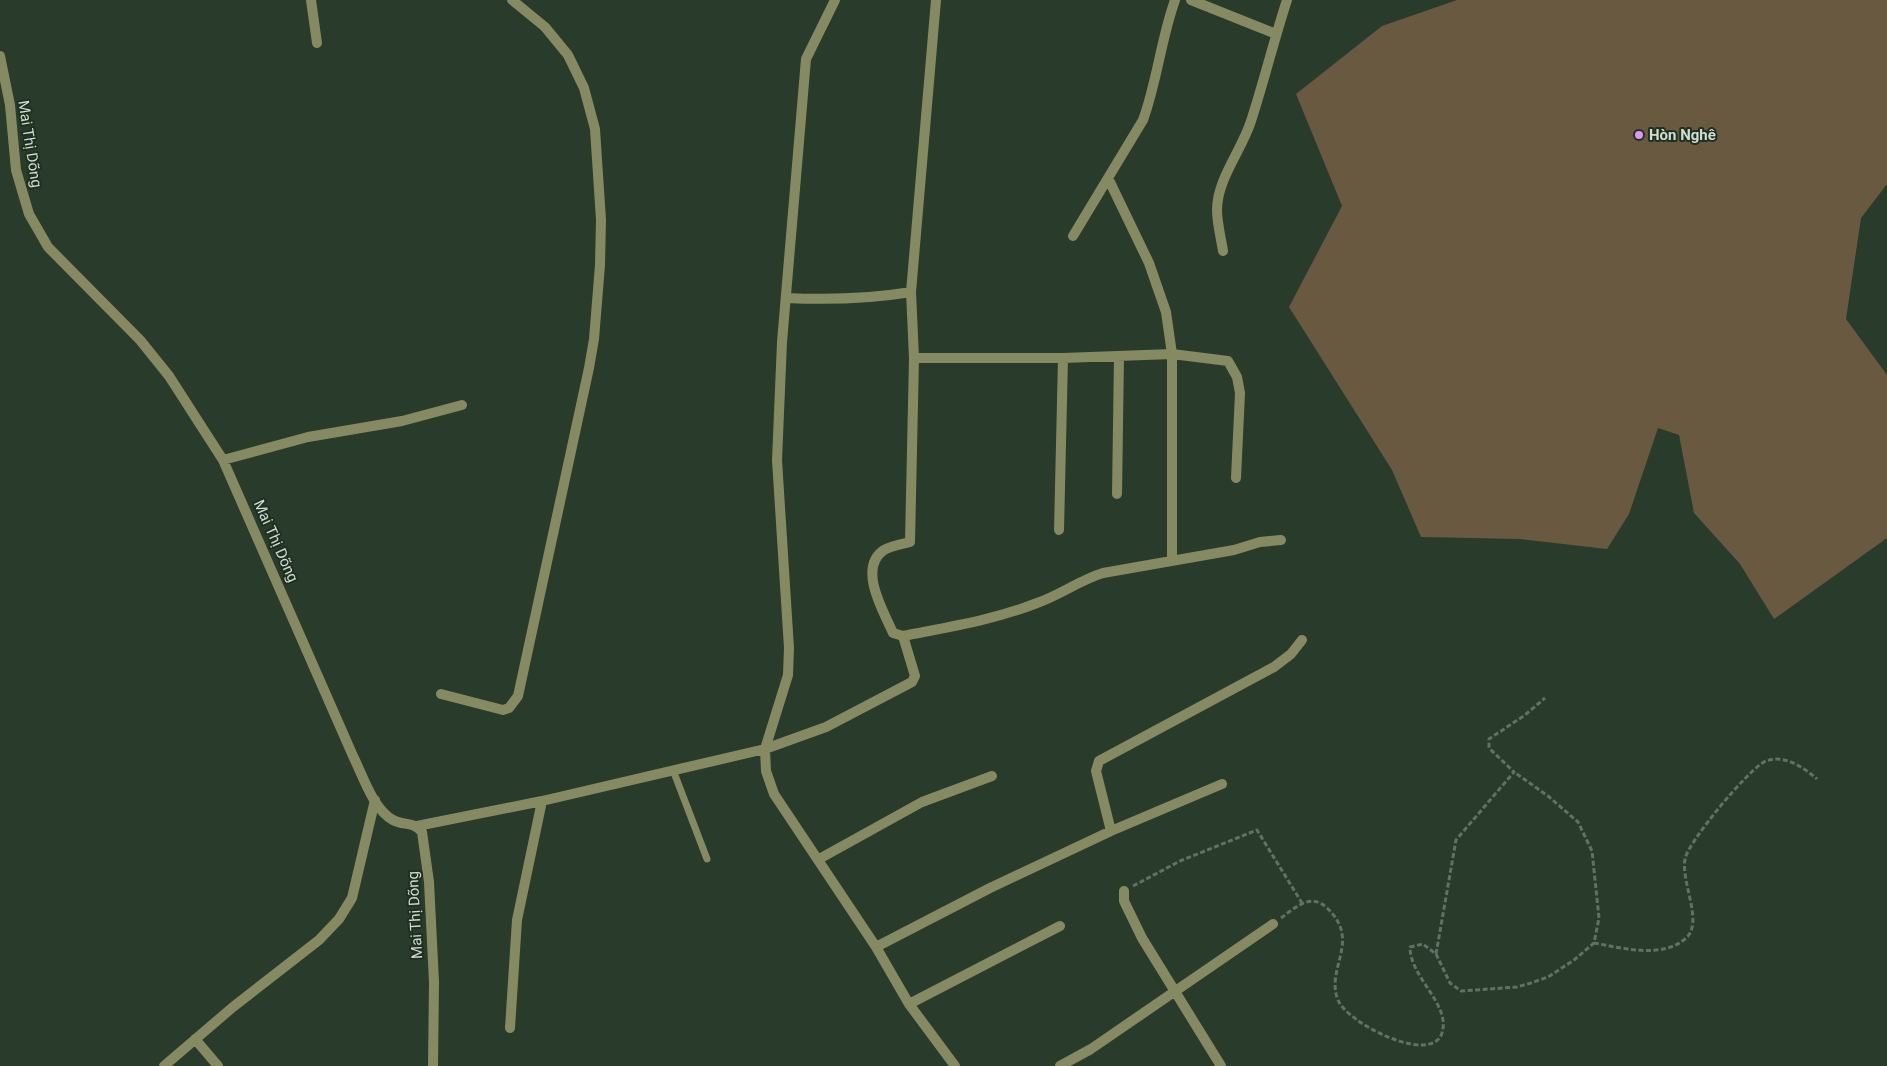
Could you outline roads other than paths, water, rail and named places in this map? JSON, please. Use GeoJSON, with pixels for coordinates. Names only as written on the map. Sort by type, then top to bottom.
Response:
{"type":"FeatureCollection","features":[{"type":"Feature","properties":{"kind":"street"},"geometry":{"type":"LineString","coordinates":[[311,0],[317,43]]}},
{"type":"Feature","properties":{"kind":"street"},"geometry":{"type":"LineString","coordinates":[[441,694],[503,710],[509,708],[518,696],[594,339],[600,265],[601,220],[595,129],[584,88],[568,55],[545,26],[512,0]]}},
{"type":"Feature","properties":{"kind":"street"},"geometry":{"type":"LineString","coordinates":[[835,0],[806,59],[779,389],[777,460],[788,630],[788,675],[765,749],[766,771],[774,794],[876,947],[908,1004],[955,1066]]}},
{"type":"Feature","properties":{"kind":"street"},"geometry":{"type":"LineString","coordinates":[[936,0],[911,292],[914,358],[910,542],[884,550],[876,562],[872,580],[893,633],[903,636],[992,619],[1039,603],[1088,578],[1103,573],[1234,550],[1260,542],[1281,540]]}},
{"type":"Feature","properties":{"kind":"street"},"geometry":{"type":"LineString","coordinates":[[1072,236],[1145,114],[1175,0]]}},
{"type":"Feature","properties":{"kind":"street"},"geometry":{"type":"LineString","coordinates":[[1191,0],[1276,34]]}},
{"type":"Feature","properties":{"kind":"street"},"geometry":{"type":"LineString","coordinates":[[1223,252],[1217,209],[1220,192],[1226,174],[1239,154],[1251,122],[1287,0]]}},
{"type":"Feature","properties":{"kind":"street","name":"Mai Thị Dõng"},"geometry":{"type":"LineString","coordinates":[[0,60],[10,105],[16,170],[29,214],[37,231],[65,265],[140,340],[168,376],[224,460],[353,756],[375,800],[392,820],[417,826],[424,841],[429,882],[434,982],[433,1066]]}},
{"type":"Feature","properties":{"kind":"street"},"geometry":{"type":"LineString","coordinates":[[1108,178],[1158,286],[1166,312],[1172,354],[1172,561]]}},
{"type":"Feature","properties":{"kind":"street"},"geometry":{"type":"LineString","coordinates":[[786,298],[841,300],[874,298],[911,292]]}},
{"type":"Feature","properties":{"kind":"street"},"geometry":{"type":"LineString","coordinates":[[914,358],[1063,358],[1172,354],[1228,361],[1237,377],[1240,392],[1236,478]]}},
{"type":"Feature","properties":{"kind":"street"},"geometry":{"type":"LineString","coordinates":[[1117,494],[1119,356]]}},
{"type":"Feature","properties":{"kind":"street"},"geometry":{"type":"LineString","coordinates":[[1059,530],[1063,358]]}},
{"type":"Feature","properties":{"kind":"street"},"geometry":{"type":"LineString","coordinates":[[224,460],[308,436],[402,421],[462,406]]}},
{"type":"Feature","properties":{"kind":"street"},"geometry":{"type":"LineString","coordinates":[[417,826],[542,801],[765,749],[826,727],[912,682],[915,676],[903,636]]}},
{"type":"Feature","properties":{"kind":"street"},"geometry":{"type":"LineString","coordinates":[[1111,831],[1096,771],[1099,761],[1274,667],[1291,654],[1302,640]]}},
{"type":"Feature","properties":{"kind":"street"},"geometry":{"type":"LineString","coordinates":[[819,859],[922,802],[992,776]]}},
{"type":"Feature","properties":{"kind":"street"},"geometry":{"type":"LineString","coordinates":[[876,947],[990,888],[1111,831],[1222,784]]}},
{"type":"Feature","properties":{"kind":"street"},"geometry":{"type":"LineString","coordinates":[[164,1066],[319,940],[340,918],[352,898],[375,800]]}},
{"type":"Feature","properties":{"kind":"street"},"geometry":{"type":"LineString","coordinates":[[510,1028],[517,920],[542,801]]}},
{"type":"Feature","properties":{"kind":"street"},"geometry":{"type":"LineString","coordinates":[[1124,892],[1124,902],[1128,912],[1174,993],[1221,1066]]}},
{"type":"Feature","properties":{"kind":"street"},"geometry":{"type":"LineString","coordinates":[[1060,1066],[1091,1049],[1272,924]]}},
{"type":"Feature","properties":{"kind":"street"},"geometry":{"type":"LineString","coordinates":[[908,1004],[1060,926]]}},
{"type":"Feature","properties":{"kind":"street"},"geometry":{"type":"LineString","coordinates":[[195,1039],[218,1066]]}},
{"type":"Feature","properties":{"kind":"lane"},"geometry":{"type":"LineString","coordinates":[[672,770],[707,859]]}},
{"type":"Feature","properties":{"kind":"place","name":"Hòn Nghê"},"geometry":{"type":"Point","coordinates":[1639,135]}}]}
